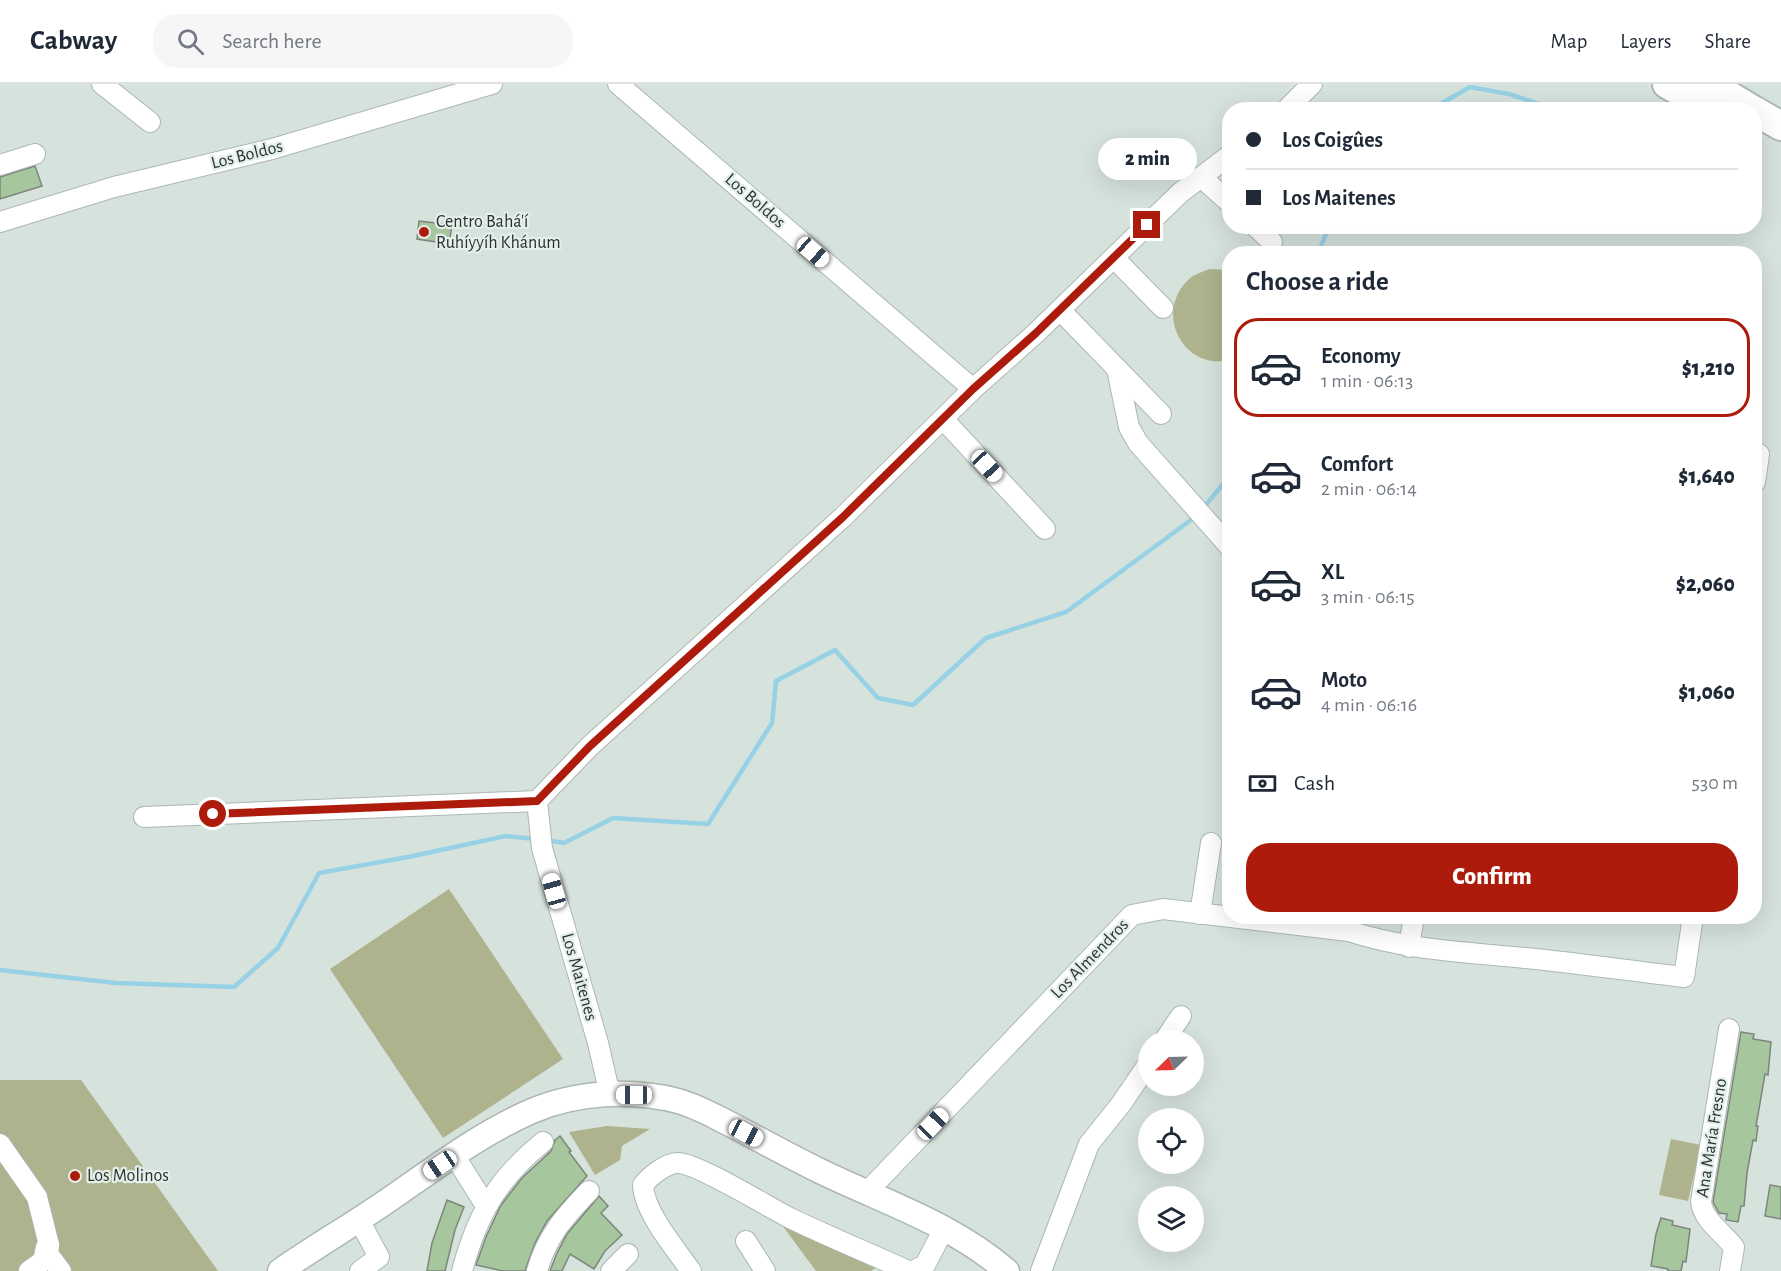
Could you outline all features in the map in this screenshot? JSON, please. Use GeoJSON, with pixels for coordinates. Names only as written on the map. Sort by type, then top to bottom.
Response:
{"type":"FeatureCollection","features":[{"type":"Feature","properties":{"kind":"highway"},"geometry":{"type":"LineString","coordinates":[[1667,84],[1699,102]]}},
{"type":"Feature","properties":{"kind":"highway"},"geometry":{"type":"LineString","coordinates":[[1710,84],[1740,102]]}},
{"type":"Feature","properties":{"kind":"highway"},"geometry":{"type":"LineString","coordinates":[[1762,115],[1781,126]]}},
{"type":"Feature","properties":{"kind":"highway"},"geometry":{"type":"LineString","coordinates":[[1762,137],[1781,148]]}},
{"type":"Feature","properties":{"kind":"main road"},"geometry":{"type":"LineString","coordinates":[[285,1269],[454,1155],[531,1111],[564,1101],[610,1095],[657,1097],[704,1111],[821,1172],[945,1227],[1007,1271]]}},
{"type":"Feature","properties":{"kind":"street"},"geometry":{"type":"LineString","coordinates":[[102,84],[150,122]]}},
{"type":"Feature","properties":{"kind":"street","name":"Los Boldos"},"geometry":{"type":"LineString","coordinates":[[0,222],[114,187],[272,149],[492,84]]}},
{"type":"Feature","properties":{"kind":"street","name":"Los Boldos"},"geometry":{"type":"LineString","coordinates":[[618,84],[973,389]]}},
{"type":"Feature","properties":{"kind":"street"},"geometry":{"type":"LineString","coordinates":[[1293,102],[1307,86]]}},
{"type":"Feature","properties":{"kind":"street"},"geometry":{"type":"LineString","coordinates":[[0,165],[35,154]]}},
{"type":"Feature","properties":{"kind":"street"},"geometry":{"type":"LineString","coordinates":[[144,817],[537,801],[590,746],[843,517],[973,389],[1060,310],[1180,193],[1222,161]]}},
{"type":"Feature","properties":{"kind":"street"},"geometry":{"type":"LineString","coordinates":[[1201,177],[1222,196]]}},
{"type":"Feature","properties":{"kind":"street"},"geometry":{"type":"LineString","coordinates":[[1264,234],[1272,242]]}},
{"type":"Feature","properties":{"kind":"street"},"geometry":{"type":"LineString","coordinates":[[1114,258],[1163,308]]}},
{"type":"Feature","properties":{"kind":"street"},"geometry":{"type":"LineString","coordinates":[[1060,310],[1161,414]]}},
{"type":"Feature","properties":{"kind":"street"},"geometry":{"type":"LineString","coordinates":[[1117,369],[1129,427],[1138,443],[1222,538]]}},
{"type":"Feature","properties":{"kind":"street"},"geometry":{"type":"LineString","coordinates":[[943,419],[1045,529]]}},
{"type":"Feature","properties":{"kind":"street","name":"Los Maitenes"},"geometry":{"type":"LineString","coordinates":[[537,801],[542,848],[598,1043],[610,1095]]}},
{"type":"Feature","properties":{"kind":"street"},"geometry":{"type":"LineString","coordinates":[[1200,914],[1210,843]]}},
{"type":"Feature","properties":{"kind":"street","name":"Los Almendros"},"geometry":{"type":"LineString","coordinates":[[867,1192],[1132,915],[1163,909],[1222,915]]}},
{"type":"Feature","properties":{"kind":"street","name":"Los Almendros"},"geometry":{"type":"LineString","coordinates":[[1319,924],[1409,947],[1684,977],[1692,924]]}},
{"type":"Feature","properties":{"kind":"street"},"geometry":{"type":"LineString","coordinates":[[1409,947],[1413,924]]}},
{"type":"Feature","properties":{"kind":"street"},"geometry":{"type":"LineString","coordinates":[[1171,1030],[1181,1016]]}},
{"type":"Feature","properties":{"kind":"street","name":"Ana María Fresno"},"geometry":{"type":"LineString","coordinates":[[1729,1029],[1701,1202],[1706,1216],[1734,1247],[1730,1271]]}},
{"type":"Feature","properties":{"kind":"street"},"geometry":{"type":"LineString","coordinates":[[1041,1271],[1089,1144],[1138,1079]]}},
{"type":"Feature","properties":{"kind":"street"},"geometry":{"type":"LineString","coordinates":[[462,1271],[471,1240],[486,1206],[510,1172],[543,1142]]}},
{"type":"Feature","properties":{"kind":"street"},"geometry":{"type":"LineString","coordinates":[[0,1144],[37,1197],[49,1245],[48,1254],[61,1271]]}},
{"type":"Feature","properties":{"kind":"street"},"geometry":{"type":"LineString","coordinates":[[454,1155],[486,1206]]}},
{"type":"Feature","properties":{"kind":"street"},"geometry":{"type":"LineString","coordinates":[[691,1271],[654,1215],[643,1192],[643,1185],[647,1179],[668,1166],[679,1163],[698,1169],[789,1217],[918,1269],[945,1227]]}},
{"type":"Feature","properties":{"kind":"street"},"geometry":{"type":"LineString","coordinates":[[537,1271],[559,1223],[589,1191]]}},
{"type":"Feature","properties":{"kind":"street"},"geometry":{"type":"LineString","coordinates":[[359,1220],[379,1257],[360,1271]]}},
{"type":"Feature","properties":{"kind":"street"},"geometry":{"type":"LineString","coordinates":[[746,1241],[765,1271]]}},
{"type":"Feature","properties":{"kind":"street"},"geometry":{"type":"LineString","coordinates":[[29,1271],[43,1261],[46,1247],[49,1245]]}},
{"type":"Feature","properties":{"kind":"street"},"geometry":{"type":"LineString","coordinates":[[49,1245],[58,1245],[76,1271]]}},
{"type":"Feature","properties":{"kind":"street"},"geometry":{"type":"LineString","coordinates":[[611,1271],[628,1254]]}},
{"type":"Feature","properties":{"kind":"green space"},"geometry":{"type":"Polygon","coordinates":[[[1209,269],[1222,270],[1222,360],[1213,361],[1199,357],[1187,348],[1174,323],[1174,308],[1178,293],[1190,278],[1209,269]]]}},
{"type":"Feature","properties":{"kind":"green space"},"geometry":{"type":"Polygon","coordinates":[[[449,889],[563,1059],[443,1138],[330,969],[449,889]]]}},
{"type":"Feature","properties":{"kind":"green space","name":"Los Molinos"},"geometry":{"type":"Polygon","coordinates":[[[0,1080],[81,1080],[218,1271],[0,1271],[0,1080]]]}},
{"type":"Feature","properties":{"kind":"green space"},"geometry":{"type":"Polygon","coordinates":[[[607,1126],[650,1129],[622,1146],[620,1160],[595,1175],[569,1132],[607,1126]]]}},
{"type":"Feature","properties":{"kind":"green space"},"geometry":{"type":"Polygon","coordinates":[[[1671,1139],[1701,1145],[1688,1201],[1659,1195],[1671,1139]]]}},
{"type":"Feature","properties":{"kind":"green space"},"geometry":{"type":"Polygon","coordinates":[[[779,1221],[877,1267],[871,1271],[816,1271],[779,1221]]]}},
{"type":"Feature","properties":{"kind":"building"},"geometry":{"type":"Polygon","coordinates":[[[35,166],[42,186],[0,199],[0,177],[35,166]]]}},
{"type":"Feature","properties":{"kind":"building"},"geometry":{"type":"Polygon","coordinates":[[[419,221],[452,225],[449,244],[417,239],[419,221]]]}},
{"type":"Feature","properties":{"kind":"building"},"geometry":{"type":"Polygon","coordinates":[[[1741,1032],[1754,1034],[1753,1039],[1771,1042],[1768,1075],[1765,1074],[1756,1126],[1758,1126],[1756,1141],[1753,1140],[1744,1206],[1741,1206],[1738,1222],[1726,1220],[1727,1214],[1719,1213],[1713,1202],[1741,1032]]]}},
{"type":"Feature","properties":{"kind":"building"},"geometry":{"type":"Polygon","coordinates":[[[560,1136],[587,1176],[547,1221],[535,1243],[525,1271],[503,1271],[476,1265],[501,1205],[522,1178],[551,1151],[555,1140],[560,1136]]]}},
{"type":"Feature","properties":{"kind":"building"},"geometry":{"type":"Polygon","coordinates":[[[1770,1185],[1781,1187],[1781,1219],[1765,1216],[1770,1185]]]}},
{"type":"Feature","properties":{"kind":"building"},"geometry":{"type":"Polygon","coordinates":[[[599,1196],[608,1206],[601,1213],[622,1235],[605,1251],[594,1269],[570,1254],[562,1271],[550,1271],[567,1234],[599,1196]]]}},
{"type":"Feature","properties":{"kind":"building"},"geometry":{"type":"Polygon","coordinates":[[[447,1200],[464,1207],[455,1230],[445,1271],[427,1271],[432,1243],[447,1200]]]}},
{"type":"Feature","properties":{"kind":"building"},"geometry":{"type":"Polygon","coordinates":[[[1661,1218],[1673,1221],[1672,1225],[1690,1229],[1686,1262],[1683,1261],[1681,1271],[1668,1271],[1668,1269],[1651,1266],[1661,1218]]]}},
{"type":"Feature","properties":{"kind":"waterway"},"geometry":{"type":"LineString","coordinates":[[1444,102],[1470,87],[1509,94],[1533,102]]}},
{"type":"Feature","properties":{"kind":"waterway"},"geometry":{"type":"LineString","coordinates":[[1321,246],[1326,234]]}},
{"type":"Feature","properties":{"kind":"waterway"},"geometry":{"type":"LineString","coordinates":[[1203,508],[1222,485]]}},
{"type":"Feature","properties":{"kind":"waterway"},"geometry":{"type":"LineString","coordinates":[[546,840],[564,843],[613,818],[708,824],[772,723],[776,681],[835,650],[878,698],[913,705],[986,638],[1066,612],[1195,517]]}},
{"type":"Feature","properties":{"kind":"waterway"},"geometry":{"type":"LineString","coordinates":[[0,970],[116,983],[234,987],[278,948],[319,873],[506,836],[535,839]]}},
{"type":"Feature","properties":{"kind":"place","name":"Centro Bahá'í Ruhíyyíh Khánum"},"geometry":{"type":"Point","coordinates":[424,232]}},
{"type":"Feature","properties":{"kind":"place","name":"Los Molinos"},"geometry":{"type":"Point","coordinates":[75,1176]}},
{"type":"Feature","properties":{"kind":"route"},"geometry":{"type":"LineString","coordinates":[[213,814],[537,801],[590,746],[843,517],[973,389],[1036,333],[1147,225]]}}]}
